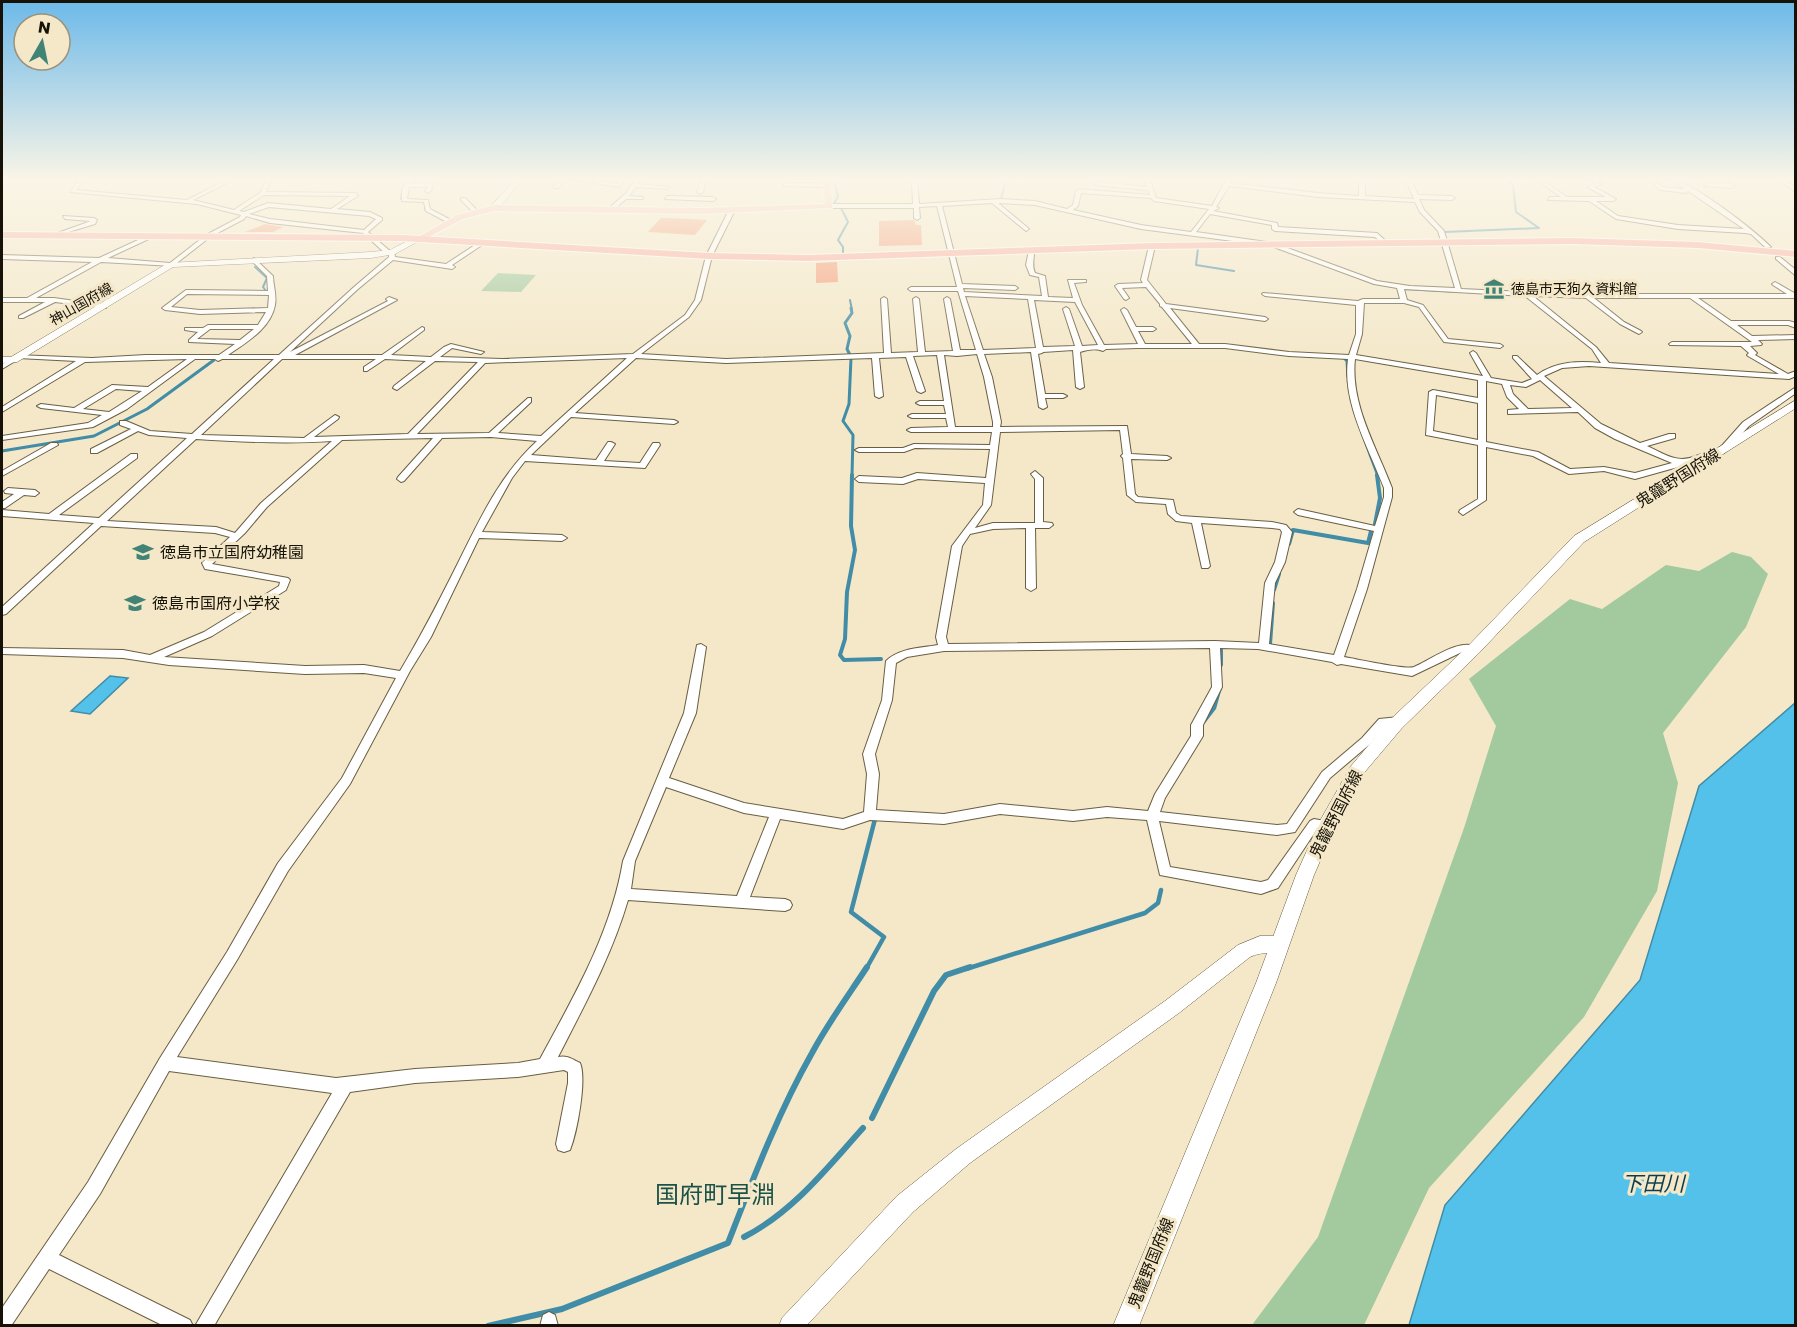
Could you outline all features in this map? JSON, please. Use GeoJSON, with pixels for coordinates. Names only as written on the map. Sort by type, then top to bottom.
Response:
{"type":"FeatureCollection","features":[{"type":"Feature","properties":{"kind":"highway"},"geometry":{"type":"LineString","coordinates":[[483,242],[709,256],[807,258],[1152,246],[1453,242]]}},
{"type":"Feature","properties":{"kind":"highway"},"geometry":{"type":"LineString","coordinates":[[1599,242],[1656,244],[1796,256]]}},
{"type":"Feature","properties":{"kind":"main road","name":"神山国府線"},"geometry":{"type":"LineString","coordinates":[[11,358],[104,307],[171,265],[391,254],[413,242]]}},
{"type":"Feature","properties":{"kind":"main road","name":"鬼籠野国府線"},"geometry":{"type":"LineString","coordinates":[[1126,1326],[1280,944],[1305,875],[1327,825],[1357,770],[1399,721],[1474,649],[1579,540],[1796,403]]}},
{"type":"Feature","properties":{"kind":"street"},"geometry":{"type":"LineString","coordinates":[[30,299],[139,242]]}},
{"type":"Feature","properties":{"kind":"street"},"geometry":{"type":"LineString","coordinates":[[2,257],[171,265],[200,242]]}},
{"type":"Feature","properties":{"kind":"street"},"geometry":{"type":"LineString","coordinates":[[376,242],[391,254],[450,266],[483,242]]}},
{"type":"Feature","properties":{"kind":"street"},"geometry":{"type":"LineString","coordinates":[[2,1323],[94,1188],[165,1062],[232,956],[283,867],[346,781],[426,637],[476,535],[508,477],[524,457],[636,356],[678,324],[693,308],[700,293],[709,256],[716,242]]}},
{"type":"Feature","properties":{"kind":"street"},"geometry":{"type":"LineString","coordinates":[[944,648],[941,637],[952,567],[957,546],[987,505],[995,430],[995,407],[948,242]]}},
{"type":"Feature","properties":{"kind":"street"},"geometry":{"type":"LineString","coordinates":[[1257,242],[1272,244],[1365,279],[1400,287],[1589,297],[1796,296]]}},
{"type":"Feature","properties":{"kind":"street"},"geometry":{"type":"LineString","coordinates":[[1444,242],[1459,291]]}},
{"type":"Feature","properties":{"kind":"street"},"geometry":{"type":"LineString","coordinates":[[1763,242],[1768,247]]}},
{"type":"Feature","properties":{"kind":"street"},"geometry":{"type":"LineString","coordinates":[[1152,246],[1143,276],[1162,305],[1197,346]]}},
{"type":"Feature","properties":{"kind":"street"},"geometry":{"type":"LineString","coordinates":[[1032,250],[1028,261],[1030,269],[1032,274],[1042,276],[1045,298]]}},
{"type":"Feature","properties":{"kind":"street"},"geometry":{"type":"LineString","coordinates":[[2,612],[281,358],[391,254]]}},
{"type":"Feature","properties":{"kind":"street"},"geometry":{"type":"LineString","coordinates":[[1778,258],[1796,274]]}},
{"type":"Feature","properties":{"kind":"street"},"geometry":{"type":"LineString","coordinates":[[218,358],[261,327],[273,304],[270,276],[254,260]]}},
{"type":"Feature","properties":{"kind":"street"},"geometry":{"type":"LineString","coordinates":[[1084,281],[1071,281],[1077,300],[1103,349]]}},
{"type":"Feature","properties":{"kind":"street"},"geometry":{"type":"LineString","coordinates":[[1774,284],[1796,296]]}},
{"type":"Feature","properties":{"kind":"street"},"geometry":{"type":"LineString","coordinates":[[1126,298],[1118,286],[1149,285]]}},
{"type":"Feature","properties":{"kind":"street"},"geometry":{"type":"LineString","coordinates":[[1400,287],[1404,301]]}},
{"type":"Feature","properties":{"kind":"street"},"geometry":{"type":"LineString","coordinates":[[911,289],[1015,288]]}},
{"type":"Feature","properties":{"kind":"street"},"geometry":{"type":"LineString","coordinates":[[960,290],[1031,298],[1077,300]]}},
{"type":"Feature","properties":{"kind":"street"},"geometry":{"type":"LineString","coordinates":[[270,310],[200,312],[165,308],[186,292],[271,293]]}},
{"type":"Feature","properties":{"kind":"street"},"geometry":{"type":"LineString","coordinates":[[1265,294],[1360,303],[1404,301],[1421,306],[1446,341],[1500,346]]}},
{"type":"Feature","properties":{"kind":"street"},"geometry":{"type":"LineString","coordinates":[[1528,295],[1594,348],[1606,364]]}},
{"type":"Feature","properties":{"kind":"street"},"geometry":{"type":"LineString","coordinates":[[1589,297],[1622,323],[1639,332]]}},
{"type":"Feature","properties":{"kind":"street"},"geometry":{"type":"LineString","coordinates":[[1672,344],[1759,344],[1692,297]]}},
{"type":"Feature","properties":{"kind":"street"},"geometry":{"type":"LineString","coordinates":[[947,298],[957,354]]}},
{"type":"Feature","properties":{"kind":"street"},"geometry":{"type":"LineString","coordinates":[[1031,298],[1043,407]]}},
{"type":"Feature","properties":{"kind":"street"},"geometry":{"type":"LineString","coordinates":[[281,358],[394,300],[389,299]]}},
{"type":"Feature","properties":{"kind":"street"},"geometry":{"type":"LineString","coordinates":[[884,299],[888,355]]}},
{"type":"Feature","properties":{"kind":"street"},"geometry":{"type":"LineString","coordinates":[[916,299],[922,355]]}},
{"type":"Feature","properties":{"kind":"street"},"geometry":{"type":"LineString","coordinates":[[2,300],[54,300],[104,307]]}},
{"type":"Feature","properties":{"kind":"street"},"geometry":{"type":"LineString","coordinates":[[21,317],[54,300]]}},
{"type":"Feature","properties":{"kind":"street"},"geometry":{"type":"LineString","coordinates":[[1337,661],[1388,497],[1388,488],[1355,399],[1351,362],[1359,332],[1360,303]]}},
{"type":"Feature","properties":{"kind":"street"},"geometry":{"type":"LineString","coordinates":[[1162,305],[1265,319]]}},
{"type":"Feature","properties":{"kind":"street"},"geometry":{"type":"LineString","coordinates":[[1066,309],[1078,350],[1080,387]]}},
{"type":"Feature","properties":{"kind":"street"},"geometry":{"type":"LineString","coordinates":[[1135,312],[1124,311],[1143,347]]}},
{"type":"Feature","properties":{"kind":"street"},"geometry":{"type":"LineString","coordinates":[[1729,323],[1789,322],[1796,326]]}},
{"type":"Feature","properties":{"kind":"street"},"geometry":{"type":"LineString","coordinates":[[241,342],[191,341],[207,327],[261,327]]}},
{"type":"Feature","properties":{"kind":"street"},"geometry":{"type":"LineString","coordinates":[[187,328],[204,330]]}},
{"type":"Feature","properties":{"kind":"street"},"geometry":{"type":"LineString","coordinates":[[1134,329],[1153,328]]}},
{"type":"Feature","properties":{"kind":"street"},"geometry":{"type":"LineString","coordinates":[[367,369],[422,329]]}},
{"type":"Feature","properties":{"kind":"street"},"geometry":{"type":"LineString","coordinates":[[1750,338],[1796,337]]}},
{"type":"Feature","properties":{"kind":"street"},"geometry":{"type":"LineString","coordinates":[[1743,344],[1754,353],[1750,355],[1762,363],[1792,374]]}},
{"type":"Feature","properties":{"kind":"street"},"geometry":{"type":"LineString","coordinates":[[397,388],[432,359],[452,346],[482,356]]}},
{"type":"Feature","properties":{"kind":"street"},"geometry":{"type":"LineString","coordinates":[[2,367],[11,358],[85,360],[382,357],[432,359],[482,356],[636,356],[726,361],[1197,346],[1353,357],[1505,383],[1532,384],[1547,371],[1566,365],[1606,364],[1727,374],[1792,374]]}},
{"type":"Feature","properties":{"kind":"street"},"geometry":{"type":"LineString","coordinates":[[1462,512],[1482,500],[1482,401],[1485,381],[1473,353]]}},
{"type":"Feature","properties":{"kind":"street"},"geometry":{"type":"LineString","coordinates":[[940,354],[952,430]]}},
{"type":"Feature","properties":{"kind":"street"},"geometry":{"type":"LineString","coordinates":[[909,355],[921,391]]}},
{"type":"Feature","properties":{"kind":"street"},"geometry":{"type":"LineString","coordinates":[[409,437],[482,356]]}},
{"type":"Feature","properties":{"kind":"street"},"geometry":{"type":"LineString","coordinates":[[875,356],[879,396]]}},
{"type":"Feature","properties":{"kind":"street"},"geometry":{"type":"LineString","coordinates":[[1515,357],[1598,426],[1681,463]]}},
{"type":"Feature","properties":{"kind":"street"},"geometry":{"type":"LineString","coordinates":[[2,438],[90,425],[150,389],[192,358]]}},
{"type":"Feature","properties":{"kind":"street"},"geometry":{"type":"LineString","coordinates":[[2,410],[85,360]]}},
{"type":"Feature","properties":{"kind":"street"},"geometry":{"type":"LineString","coordinates":[[1747,363],[1762,363]]}},
{"type":"Feature","properties":{"kind":"street"},"geometry":{"type":"LineString","coordinates":[[1505,383],[1510,395],[1526,412]]}},
{"type":"Feature","properties":{"kind":"street"},"geometry":{"type":"LineString","coordinates":[[75,410],[115,387],[150,389]]}},
{"type":"Feature","properties":{"kind":"street"},"geometry":{"type":"LineString","coordinates":[[1482,401],[1433,392],[1429,433],[1535,454],[1569,472],[1604,469],[1635,476],[1713,451],[1721,451],[1746,424],[1796,389]]}},
{"type":"Feature","properties":{"kind":"street"},"geometry":{"type":"LineString","coordinates":[[1041,396],[1063,396]]}},
{"type":"Feature","properties":{"kind":"street"},"geometry":{"type":"LineString","coordinates":[[491,435],[528,400]]}},
{"type":"Feature","properties":{"kind":"street"},"geometry":{"type":"LineString","coordinates":[[920,404],[948,403]]}},
{"type":"Feature","properties":{"kind":"street"},"geometry":{"type":"LineString","coordinates":[[41,406],[110,414]]}},
{"type":"Feature","properties":{"kind":"street"},"geometry":{"type":"LineString","coordinates":[[518,410],[531,412]]}},
{"type":"Feature","properties":{"kind":"street"},"geometry":{"type":"LineString","coordinates":[[1511,412],[1580,410]]}},
{"type":"Feature","properties":{"kind":"street"},"geometry":{"type":"LineString","coordinates":[[570,415],[659,424],[674,422]]}},
{"type":"Feature","properties":{"kind":"street"},"geometry":{"type":"LineString","coordinates":[[912,416],[950,416]]}},
{"type":"Feature","properties":{"kind":"street"},"geometry":{"type":"LineString","coordinates":[[306,440],[335,417]]}},
{"type":"Feature","properties":{"kind":"street"},"geometry":{"type":"LineString","coordinates":[[123,423],[149,433],[194,437],[306,440],[491,435],[544,439]]}},
{"type":"Feature","properties":{"kind":"street"},"geometry":{"type":"LineString","coordinates":[[94,451],[138,428]]}},
{"type":"Feature","properties":{"kind":"street"},"geometry":{"type":"LineString","coordinates":[[911,430],[1124,428],[1125,456],[1131,495],[1136,499],[1170,502],[1172,514],[1179,519],[1272,525],[1283,527],[1287,532],[1280,562],[1270,583],[1264,647]]}},
{"type":"Feature","properties":{"kind":"street"},"geometry":{"type":"LineString","coordinates":[[1639,446],[1672,436]]}},
{"type":"Feature","properties":{"kind":"street"},"geometry":{"type":"LineString","coordinates":[[152,658],[208,634],[283,588],[285,580],[208,567],[207,563],[264,505],[341,438]]}},
{"type":"Feature","properties":{"kind":"street"},"geometry":{"type":"LineString","coordinates":[[401,479],[438,438]]}},
{"type":"Feature","properties":{"kind":"street"},"geometry":{"type":"LineString","coordinates":[[2,474],[54,444]]}},
{"type":"Feature","properties":{"kind":"street"},"geometry":{"type":"LineString","coordinates":[[598,463],[611,444]]}},
{"type":"Feature","properties":{"kind":"street"},"geometry":{"type":"LineString","coordinates":[[524,457],[642,466],[656,445]]}},
{"type":"Feature","properties":{"kind":"street"},"geometry":{"type":"LineString","coordinates":[[859,450],[904,450],[914,446],[992,447]]}},
{"type":"Feature","properties":{"kind":"street"},"geometry":{"type":"LineString","coordinates":[[51,517],[134,456]]}},
{"type":"Feature","properties":{"kind":"street"},"geometry":{"type":"LineString","coordinates":[[1125,456],[1167,458]]}},
{"type":"Feature","properties":{"kind":"street"},"geometry":{"type":"LineString","coordinates":[[1031,588],[1039,525],[1039,478],[1035,474]]}},
{"type":"Feature","properties":{"kind":"street"},"geometry":{"type":"LineString","coordinates":[[859,478],[903,481],[917,476],[990,481]]}},
{"type":"Feature","properties":{"kind":"street"},"geometry":{"type":"LineString","coordinates":[[8,491],[35,493]]}},
{"type":"Feature","properties":{"kind":"street"},"geometry":{"type":"LineString","coordinates":[[2,506],[22,492]]}},
{"type":"Feature","properties":{"kind":"street"},"geometry":{"type":"LineString","coordinates":[[1298,512],[1379,530]]}},
{"type":"Feature","properties":{"kind":"street"},"geometry":{"type":"LineString","coordinates":[[2,513],[216,530],[236,536]]}},
{"type":"Feature","properties":{"kind":"street"},"geometry":{"type":"LineString","coordinates":[[1196,520],[1205,566]]}},
{"type":"Feature","properties":{"kind":"street"},"geometry":{"type":"LineString","coordinates":[[968,532],[993,526],[1039,525]]}},
{"type":"Feature","properties":{"kind":"street"},"geometry":{"type":"LineString","coordinates":[[476,535],[562,538]]}},
{"type":"Feature","properties":{"kind":"street"},"geometry":{"type":"LineString","coordinates":[[870,815],[873,774],[869,754],[887,700],[891,661],[905,654],[944,648],[1215,644],[1264,647],[1412,672],[1461,648],[1474,649]]}},
{"type":"Feature","properties":{"kind":"street"},"geometry":{"type":"LineString","coordinates":[[1215,644],[1217,687],[1197,725],[1197,736],[1159,797],[1152,816],[1165,871],[1261,888],[1273,884],[1314,824],[1327,825]]}},
{"type":"Feature","properties":{"kind":"street"},"geometry":{"type":"LineString","coordinates":[[545,1066],[584,989],[624,894],[629,861],[690,713],[701,646]]}},
{"type":"Feature","properties":{"kind":"street"},"geometry":{"type":"LineString","coordinates":[[2,651],[123,654],[305,670],[364,669],[403,675]]}},
{"type":"Feature","properties":{"kind":"street"},"geometry":{"type":"LineString","coordinates":[[663,782],[744,808],[843,824],[870,815],[944,819],[1000,808],[1073,816],[1107,812],[1277,830],[1291,828],[1326,775],[1366,741],[1383,722],[1399,721]]}},
{"type":"Feature","properties":{"kind":"street"},"geometry":{"type":"LineString","coordinates":[[742,901],[776,814]]}},
{"type":"Feature","properties":{"kind":"street"},"geometry":{"type":"LineString","coordinates":[[624,894],[784,905]]}},
{"type":"Feature","properties":{"kind":"street"},"geometry":{"type":"LineString","coordinates":[[790,1326],[905,1204],[963,1156],[1172,1007],[1244,951],[1260,944],[1280,944]]}},
{"type":"Feature","properties":{"kind":"street"},"geometry":{"type":"LineString","coordinates":[[165,1062],[240,1075],[345,1085],[415,1076],[518,1070],[565,1063],[575,1068],[576,1083],[564,1144]]}},
{"type":"Feature","properties":{"kind":"street"},"geometry":{"type":"LineString","coordinates":[[204,1326],[345,1085]]}},
{"type":"Feature","properties":{"kind":"street"},"geometry":{"type":"LineString","coordinates":[[46,1258],[184,1326]]}},
{"type":"Feature","properties":{"kind":"green space"},"geometry":{"type":"Polygon","coordinates":[[[498,273],[536,275],[521,292],[481,291],[498,273]]]}},
{"type":"Feature","properties":{"kind":"green space"},"geometry":{"type":"Polygon","coordinates":[[[1732,552],[1751,557],[1768,574],[1746,627],[1663,733],[1678,783],[1657,891],[1584,1017],[1429,1188],[1364,1325],[1252,1325],[1318,1237],[1464,828],[1496,726],[1469,679],[1570,599],[1602,609],[1666,565],[1699,571],[1732,552]]]}},
{"type":"Feature","properties":{"kind":"water"},"geometry":{"type":"Polygon","coordinates":[[[110,676],[128,678],[90,714],[71,711],[110,676]]]}},
{"type":"Feature","properties":{"kind":"water","name":"下田川"},"geometry":{"type":"Polygon","coordinates":[[[1795,703],[1795,1325],[1409,1325],[1445,1205],[1640,980],[1699,786],[1795,703]]]}},
{"type":"Feature","properties":{"kind":"building"},"geometry":{"type":"Polygon","coordinates":[[[879,242],[922,242],[922,245],[879,246],[879,242]]]}},
{"type":"Feature","properties":{"kind":"building"},"geometry":{"type":"Polygon","coordinates":[[[837,262],[838,282],[816,283],[816,263],[837,262]]]}},
{"type":"Feature","properties":{"kind":"waterway"},"geometry":{"type":"LineString","coordinates":[[839,242],[843,247],[843,255]]}},
{"type":"Feature","properties":{"kind":"waterway"},"geometry":{"type":"LineString","coordinates":[[1198,248],[1196,265],[1234,271]]}},
{"type":"Feature","properties":{"kind":"waterway"},"geometry":{"type":"LineString","coordinates":[[255,267],[267,278],[263,287],[266,291]]}},
{"type":"Feature","properties":{"kind":"waterway"},"geometry":{"type":"LineString","coordinates":[[1403,289],[1460,292]]}},
{"type":"Feature","properties":{"kind":"waterway"},"geometry":{"type":"LineString","coordinates":[[850,300],[852,310]]}},
{"type":"Feature","properties":{"kind":"waterway"},"geometry":{"type":"LineString","coordinates":[[850,355],[847,349],[850,336],[845,323],[852,313],[851,308]]}},
{"type":"Feature","properties":{"kind":"waterway"},"geometry":{"type":"LineString","coordinates":[[258,332],[268,320]]}},
{"type":"Feature","properties":{"kind":"waterway"},"geometry":{"type":"LineString","coordinates":[[1343,357],[1347,361],[1348,377]]}},
{"type":"Feature","properties":{"kind":"waterway"},"geometry":{"type":"LineString","coordinates":[[851,358],[849,404],[843,421],[853,435],[852,476]]}},
{"type":"Feature","properties":{"kind":"waterway"},"geometry":{"type":"LineString","coordinates":[[2,451],[94,436],[147,409],[214,360]]}},
{"type":"Feature","properties":{"kind":"waterway"},"geometry":{"type":"LineString","coordinates":[[1362,433],[1378,476]]}},
{"type":"Feature","properties":{"kind":"waterway"},"geometry":{"type":"LineString","coordinates":[[852,475],[851,526],[855,550],[847,592],[845,639],[840,655],[844,660],[881,659]]}},
{"type":"Feature","properties":{"kind":"waterway"},"geometry":{"type":"LineString","coordinates":[[1375,524],[1380,498],[1377,475]]}},
{"type":"Feature","properties":{"kind":"waterway"},"geometry":{"type":"LineString","coordinates":[[1289,544],[1293,530],[1368,543],[1371,531]]}},
{"type":"Feature","properties":{"kind":"waterway"},"geometry":{"type":"LineString","coordinates":[[1274,590],[1279,574]]}},
{"type":"Feature","properties":{"kind":"waterway"},"geometry":{"type":"LineString","coordinates":[[1270,644],[1273,603]]}},
{"type":"Feature","properties":{"kind":"waterway"},"geometry":{"type":"LineString","coordinates":[[1221,650],[1221,665]]}},
{"type":"Feature","properties":{"kind":"waterway"},"geometry":{"type":"LineString","coordinates":[[1219,691],[1220,687]]}},
{"type":"Feature","properties":{"kind":"waterway"},"geometry":{"type":"LineString","coordinates":[[1204,721],[1214,708],[1219,690]]}},
{"type":"Feature","properties":{"kind":"waterway"},"geometry":{"type":"LineString","coordinates":[[866,969],[884,937],[851,912],[875,819]]}},
{"type":"Feature","properties":{"kind":"waterway"},"geometry":{"type":"LineString","coordinates":[[966,969],[1145,913],[1158,903],[1161,890]]}},
{"type":"Feature","properties":{"kind":"waterway"},"geometry":{"type":"LineString","coordinates":[[488,1326],[562,1309],[728,1243],[788,1099],[825,1031],[867,967]]}},
{"type":"Feature","properties":{"kind":"waterway"},"geometry":{"type":"LineString","coordinates":[[872,1118],[934,991],[946,975],[970,967]]}},
{"type":"Feature","properties":{"kind":"waterway"},"geometry":{"type":"LineString","coordinates":[[744,1237],[762,1227],[794,1202],[863,1128]]}},
{"type":"Feature","properties":{"kind":"place","name":"徳島市天狗久資料館"},"geometry":{"type":"Point","coordinates":[1494,289]}},
{"type":"Feature","properties":{"kind":"place","name":"徳島市立国府幼稚園"},"geometry":{"type":"Point","coordinates":[143,552]}},
{"type":"Feature","properties":{"kind":"place","name":"徳島市国府小学校"},"geometry":{"type":"Point","coordinates":[135,603]}},
{"type":"Feature","properties":{"kind":"district","name":"国府町早淵"},"geometry":{"type":"Point","coordinates":[715,1194]}}]}
